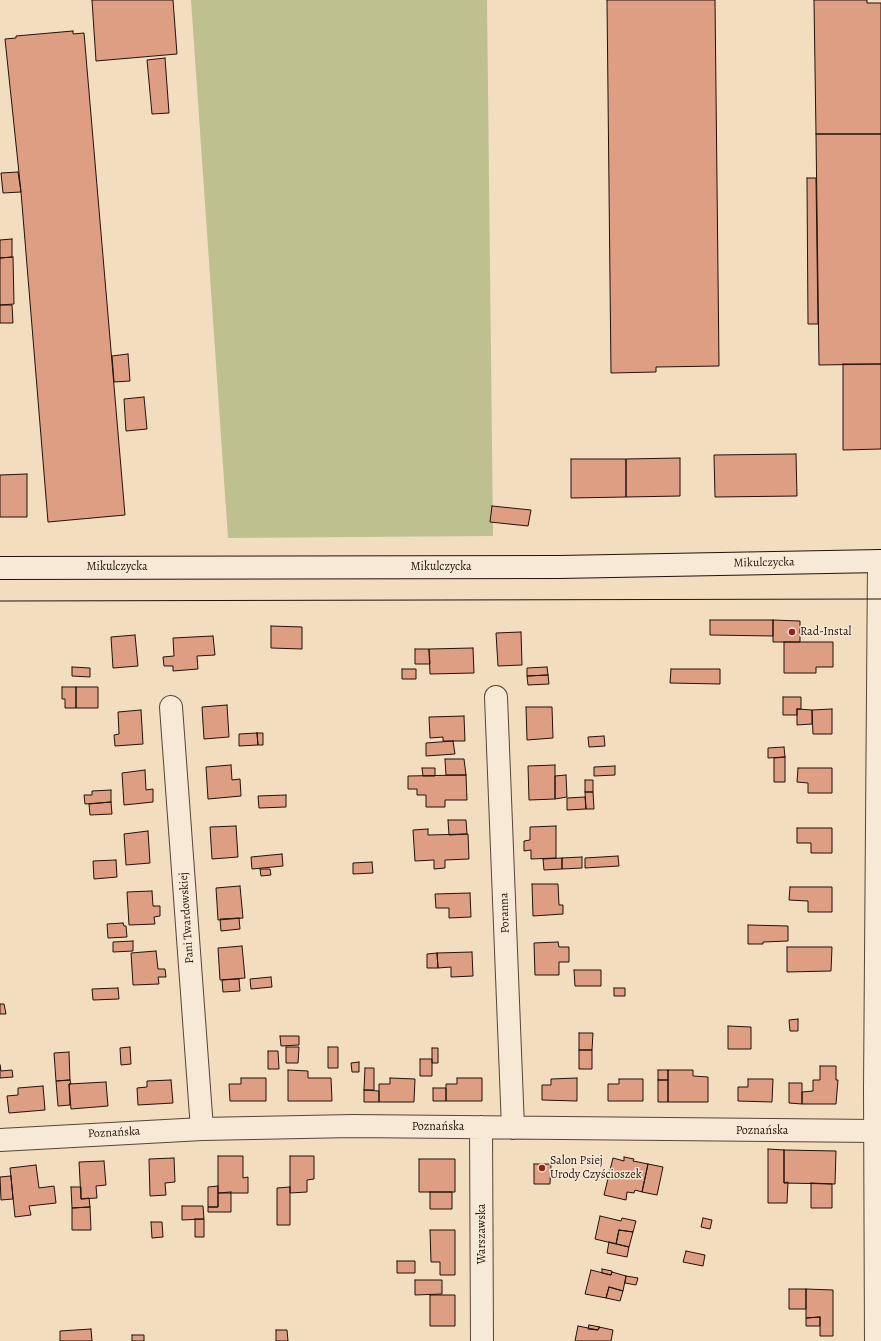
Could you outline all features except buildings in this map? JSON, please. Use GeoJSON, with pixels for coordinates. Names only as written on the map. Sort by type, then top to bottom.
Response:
{"type":"FeatureCollection","features":[{"type":"Feature","properties":{"kind":"street","name":"Mikulczycka"},"geometry":{"type":"LineString","coordinates":[[0,568],[559,567],[880,561]]}},
{"type":"Feature","properties":{"kind":"street"},"geometry":{"type":"LineString","coordinates":[[876,1341],[878,1320],[880,561]]}},
{"type":"Feature","properties":{"kind":"street","name":"Poranna"},"geometry":{"type":"LineString","coordinates":[[496,698],[513,1128]]}},
{"type":"Feature","properties":{"kind":"street","name":"Pani Twardowskiej"},"geometry":{"type":"LineString","coordinates":[[171,707],[202,1129]]}},
{"type":"Feature","properties":{"kind":"street","name":"Poznańska"},"geometry":{"type":"LineString","coordinates":[[0,1140],[202,1129],[353,1126],[513,1128],[878,1122]]}},
{"type":"Feature","properties":{"kind":"street","name":"Warszawska"},"geometry":{"type":"LineString","coordinates":[[481,1127],[482,1341]]}},
{"type":"Feature","properties":{"kind":"green space"},"geometry":{"type":"Polygon","coordinates":[[[191,0],[487,0],[493,536],[228,538],[191,0]]]}},
{"type":"Feature","properties":{"kind":"tram line"},"geometry":{"type":"LineString","coordinates":[[0,601],[881,599]]}},
{"type":"Feature","properties":{"kind":"place","name":"Rad-Instal"},"geometry":{"type":"Point","coordinates":[792,632]}},
{"type":"Feature","properties":{"kind":"place","name":"Salon Psiej Urody Czyścioszek"},"geometry":{"type":"Point","coordinates":[542,1168]}}]}
